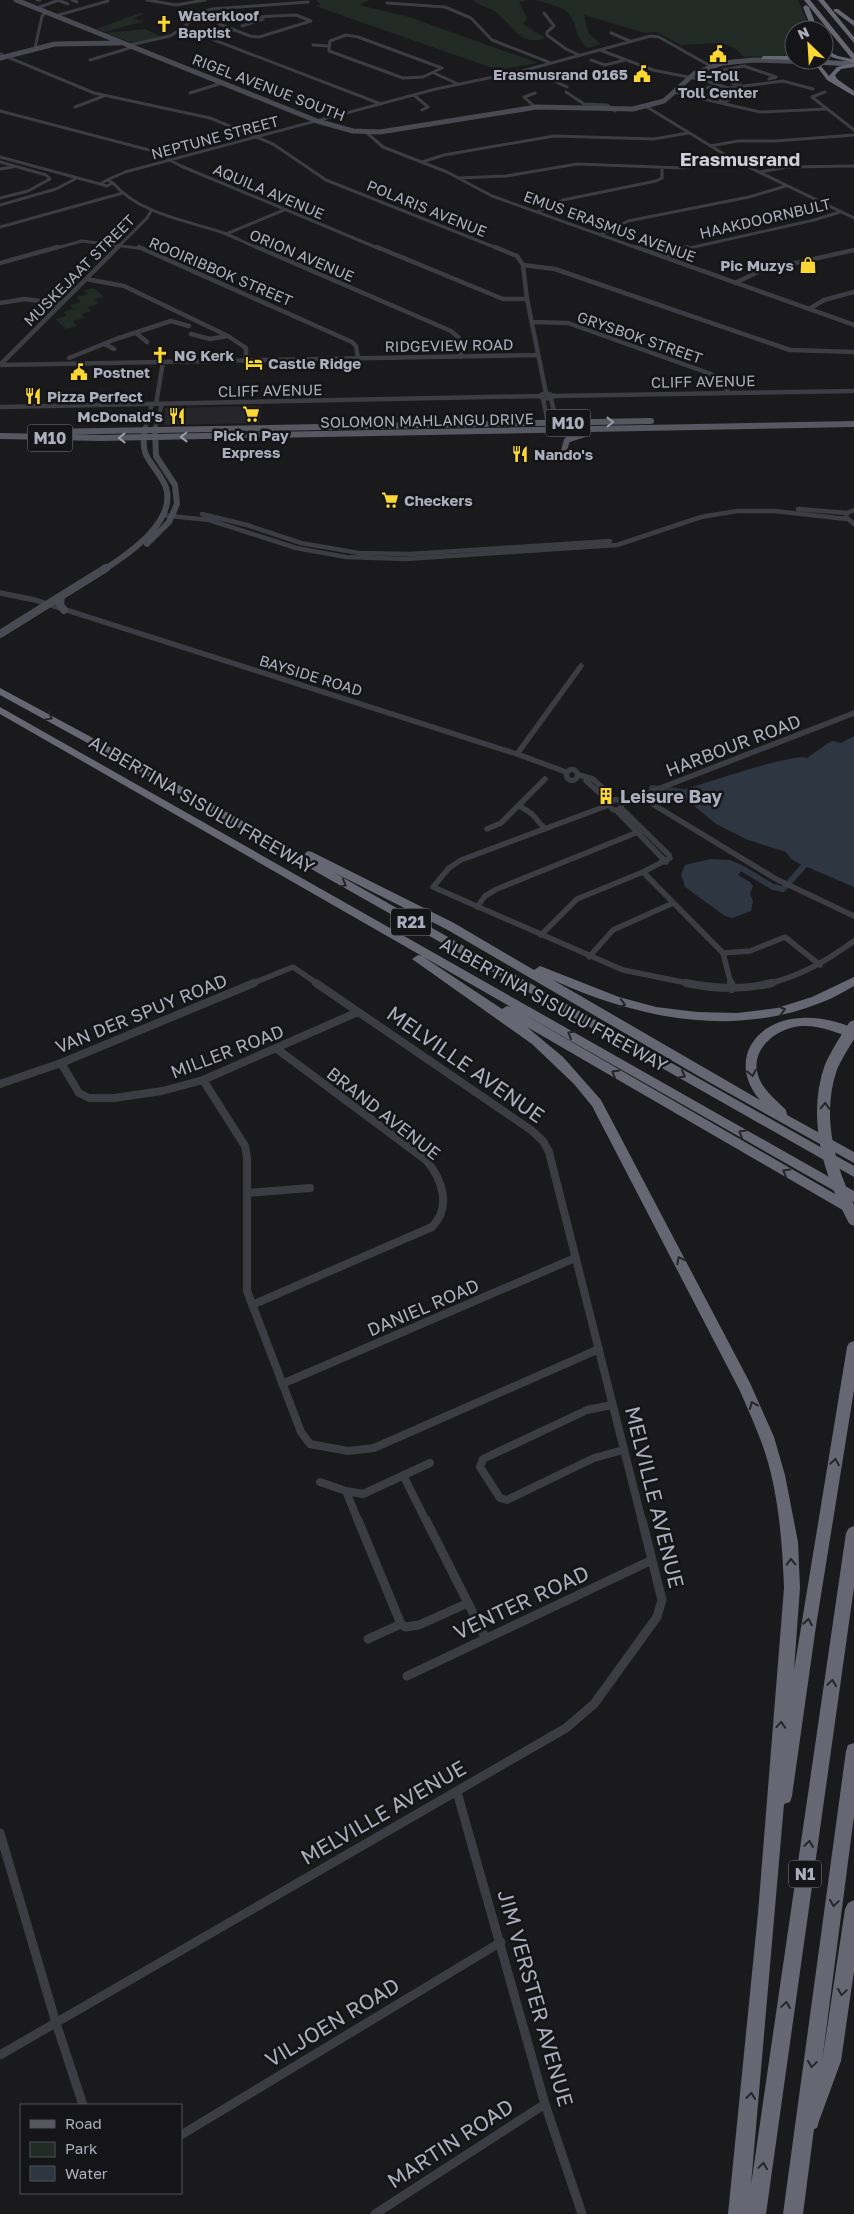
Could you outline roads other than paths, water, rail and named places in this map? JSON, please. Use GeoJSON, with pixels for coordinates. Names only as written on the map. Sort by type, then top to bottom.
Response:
{"type":"FeatureCollection","features":[{"type":"Feature","properties":{"kind":"highway"},"geometry":{"type":"LineString","coordinates":[[805,0],[812,20]]}},
{"type":"Feature","properties":{"kind":"highway"},"geometry":{"type":"LineString","coordinates":[[805,0],[852,63]]}},
{"type":"Feature","properties":{"kind":"highway"},"geometry":{"type":"LineString","coordinates":[[821,0],[854,41]]}},
{"type":"Feature","properties":{"kind":"highway"},"geometry":{"type":"LineString","coordinates":[[825,0],[854,24]]}},
{"type":"Feature","properties":{"kind":"highway"},"geometry":{"type":"LineString","coordinates":[[763,58],[784,58]]}},
{"type":"Feature","properties":{"kind":"highway"},"geometry":{"type":"LineString","coordinates":[[834,58],[839,61],[852,63]]}},
{"type":"Feature","properties":{"kind":"highway"},"geometry":{"type":"LineString","coordinates":[[852,63],[835,70],[832,77],[854,94]]}},
{"type":"Feature","properties":{"kind":"highway"},"geometry":{"type":"LineString","coordinates":[[824,70],[829,79],[854,94]]}},
{"type":"Feature","properties":{"kind":"highway","name":"ALBERTINA SISULU FREEWAY"},"geometry":{"type":"LineString","coordinates":[[0,691],[139,767],[854,1172]]}},
{"type":"Feature","properties":{"kind":"highway","name":"ALBERTINA SISULU FREEWAY"},"geometry":{"type":"LineString","coordinates":[[0,710],[829,1190],[854,1197]]}},
{"type":"Feature","properties":{"kind":"highway"},"geometry":{"type":"LineString","coordinates":[[139,767],[450,926],[603,998],[644,1010],[683,1017],[725,1018],[765,1015],[806,1004],[854,981]]}},
{"type":"Feature","properties":{"kind":"highway"},"geometry":{"type":"LineString","coordinates":[[119,778],[418,960],[829,1190],[854,1211]]}},
{"type":"Feature","properties":{"kind":"highway"},"geometry":{"type":"LineString","coordinates":[[450,926],[800,1129],[854,1158]]}},
{"type":"Feature","properties":{"kind":"highway"},"geometry":{"type":"LineString","coordinates":[[418,960],[550,1051],[571,1070],[597,1103],[745,1387],[767,1437],[778,1475],[790,1542],[792,1588],[767,1913],[738,2214]]}},
{"type":"Feature","properties":{"kind":"highway"},"geometry":{"type":"LineString","coordinates":[[800,1129],[760,1092],[753,1080],[750,1065],[753,1052],[759,1041],[770,1031],[785,1025],[806,1022],[829,1024],[854,1034]]}},
{"type":"Feature","properties":{"kind":"highway"},"geometry":{"type":"LineString","coordinates":[[854,1027],[839,1051],[829,1073],[824,1113],[830,1166],[845,1205],[854,1219]]}},
{"type":"Feature","properties":{"kind":"highway"},"geometry":{"type":"LineString","coordinates":[[767,1913],[808,1626],[854,1347]]}},
{"type":"Feature","properties":{"kind":"highway","name":"N1"},"geometry":{"type":"LineString","coordinates":[[756,2214],[854,1533]]}},
{"type":"Feature","properties":{"kind":"highway","name":"N1"},"geometry":{"type":"LineString","coordinates":[[793,2214],[854,1751]]}},
{"type":"Feature","properties":{"kind":"highway"},"geometry":{"type":"LineString","coordinates":[[802,2145],[832,2061],[854,1909]]}},
{"type":"Feature","properties":{"kind":"main road","name":"RIGEL AVENUE SOUTH"},"geometry":{"type":"LineString","coordinates":[[16,0],[317,121],[341,129],[367,133],[390,131],[535,107],[614,110],[647,107],[673,94],[688,77],[711,66],[763,58]]}},
{"type":"Feature","properties":{"kind":"main road"},"geometry":{"type":"LineString","coordinates":[[0,58],[35,48],[62,44],[123,43]]}},
{"type":"Feature","properties":{"kind":"main road","name":"RIGEL AVENUE SOUTH"},"geometry":{"type":"LineString","coordinates":[[711,66],[754,60],[784,60]]}},
{"type":"Feature","properties":{"kind":"main road"},"geometry":{"type":"LineString","coordinates":[[702,61],[713,63],[736,61]]}},
{"type":"Feature","properties":{"kind":"main road","name":"RIGEL AVENUE SOUTH"},"geometry":{"type":"LineString","coordinates":[[834,61],[839,61]]}},
{"type":"Feature","properties":{"kind":"main road","name":"SOLOMON MAHLANGU DRIVE"},"geometry":{"type":"LineString","coordinates":[[558,426],[854,417]]}},
{"type":"Feature","properties":{"kind":"main road","name":"SOLOMON MAHLANGU DRIVE"},"geometry":{"type":"LineString","coordinates":[[0,435],[146,429],[854,424]]}},
{"type":"Feature","properties":{"kind":"main road","name":"SOLOMON MAHLANGU DRIVE"},"geometry":{"type":"LineString","coordinates":[[0,435],[156,437],[549,426]]}},
{"type":"Feature","properties":{"kind":"main road"},"geometry":{"type":"LineString","coordinates":[[563,454],[567,440],[577,435],[728,426]]}},
{"type":"Feature","properties":{"kind":"main road"},"geometry":{"type":"LineString","coordinates":[[119,560],[151,534],[163,514],[165,486],[145,460],[143,437],[146,429]]}},
{"type":"Feature","properties":{"kind":"main road"},"geometry":{"type":"LineString","coordinates":[[0,634],[119,560],[150,543],[165,528],[175,514],[178,490],[170,474],[157,458],[155,429]]}},
{"type":"Feature","properties":{"kind":"main road"},"geometry":{"type":"LineString","coordinates":[[61,596],[60,605],[64,610]]}},
{"type":"Feature","properties":{"kind":"street"},"geometry":{"type":"LineString","coordinates":[[35,48],[42,12],[50,4],[59,0],[68,4]]}},
{"type":"Feature","properties":{"kind":"street"},"geometry":{"type":"LineString","coordinates":[[72,0],[77,2]]}},
{"type":"Feature","properties":{"kind":"street"},"geometry":{"type":"LineString","coordinates":[[148,0],[167,4],[188,5],[205,0]]}},
{"type":"Feature","properties":{"kind":"street"},"geometry":{"type":"LineString","coordinates":[[167,4],[171,0]]}},
{"type":"Feature","properties":{"kind":"street"},"geometry":{"type":"LineString","coordinates":[[53,15],[108,1]]}},
{"type":"Feature","properties":{"kind":"street"},"geometry":{"type":"LineString","coordinates":[[228,7],[230,1],[233,7]]}},
{"type":"Feature","properties":{"kind":"street"},"geometry":{"type":"LineString","coordinates":[[90,60],[132,46],[162,40],[183,28],[199,13],[228,7],[308,2]]}},
{"type":"Feature","properties":{"kind":"street"},"geometry":{"type":"LineString","coordinates":[[387,2],[445,6],[471,18],[492,40],[551,63]]}},
{"type":"Feature","properties":{"kind":"street"},"geometry":{"type":"LineString","coordinates":[[445,6],[449,2]]}},
{"type":"Feature","properties":{"kind":"street"},"geometry":{"type":"LineString","coordinates":[[50,4],[58,7]]}},
{"type":"Feature","properties":{"kind":"street"},"geometry":{"type":"LineString","coordinates":[[544,13],[554,26],[547,32],[547,35],[566,49],[579,55]]}},
{"type":"Feature","properties":{"kind":"street"},"geometry":{"type":"LineString","coordinates":[[242,26],[265,16]]}},
{"type":"Feature","properties":{"kind":"street"},"geometry":{"type":"LineString","coordinates":[[265,16],[298,16],[311,21],[263,37],[250,36],[235,30],[220,23],[228,18],[265,16]]}},
{"type":"Feature","properties":{"kind":"street"},"geometry":{"type":"LineString","coordinates":[[183,28],[381,104]]}},
{"type":"Feature","properties":{"kind":"street"},"geometry":{"type":"LineString","coordinates":[[210,38],[235,30]]}},
{"type":"Feature","properties":{"kind":"street"},"geometry":{"type":"LineString","coordinates":[[611,32],[630,42]]}},
{"type":"Feature","properties":{"kind":"street"},"geometry":{"type":"LineString","coordinates":[[346,35],[355,36],[442,68],[417,78],[400,77],[331,52],[328,46],[332,40],[346,35]]}},
{"type":"Feature","properties":{"kind":"street","name":"NEPTUNE STREET"},"geometry":{"type":"LineString","coordinates":[[105,180],[436,89],[483,77],[519,71],[652,36],[660,37],[702,61]]}},
{"type":"Feature","properties":{"kind":"street"},"geometry":{"type":"LineString","coordinates":[[313,45],[328,46]]}},
{"type":"Feature","properties":{"kind":"street"},"geometry":{"type":"LineString","coordinates":[[600,49],[653,70],[720,86],[736,88],[783,81],[813,89]]}},
{"type":"Feature","properties":{"kind":"street","name":"POLARIS AVENUE"},"geometry":{"type":"LineString","coordinates":[[0,54],[104,96],[200,115],[275,146],[321,178],[511,254],[520,259],[523,265],[555,269],[790,350],[854,352]]}},
{"type":"Feature","properties":{"kind":"street"},"geometry":{"type":"LineString","coordinates":[[606,56],[618,61]]}},
{"type":"Feature","properties":{"kind":"street"},"geometry":{"type":"LineString","coordinates":[[591,60],[605,66],[625,59]]}},
{"type":"Feature","properties":{"kind":"street"},"geometry":{"type":"LineString","coordinates":[[702,61],[711,66]]}},
{"type":"Feature","properties":{"kind":"street"},"geometry":{"type":"LineString","coordinates":[[704,75],[744,66],[776,77],[720,86]]}},
{"type":"Feature","properties":{"kind":"street"},"geometry":{"type":"LineString","coordinates":[[723,70],[740,83]]}},
{"type":"Feature","properties":{"kind":"street"},"geometry":{"type":"LineString","coordinates":[[519,71],[535,78],[547,78],[567,87]]}},
{"type":"Feature","properties":{"kind":"street"},"geometry":{"type":"LineString","coordinates":[[432,73],[456,84]]}},
{"type":"Feature","properties":{"kind":"street"},"geometry":{"type":"LineString","coordinates":[[190,93],[222,83]]}},
{"type":"Feature","properties":{"kind":"street"},"geometry":{"type":"LineString","coordinates":[[705,96],[725,91],[737,95],[725,101],[696,94],[692,91],[711,87]]}},
{"type":"Feature","properties":{"kind":"street"},"geometry":{"type":"LineString","coordinates":[[566,92],[584,104],[608,105],[614,110]]}},
{"type":"Feature","properties":{"kind":"street"},"geometry":{"type":"LineString","coordinates":[[825,92],[812,96],[854,130]]}},
{"type":"Feature","properties":{"kind":"street"},"geometry":{"type":"LineString","coordinates":[[535,107],[524,96],[536,94]]}},
{"type":"Feature","properties":{"kind":"street"},"geometry":{"type":"LineString","coordinates":[[673,94],[691,96],[763,112],[826,109]]}},
{"type":"Feature","properties":{"kind":"street"},"geometry":{"type":"LineString","coordinates":[[691,96],[696,94]]}},
{"type":"Feature","properties":{"kind":"street"},"geometry":{"type":"LineString","coordinates":[[414,95],[428,107],[422,110]]}},
{"type":"Feature","properties":{"kind":"street"},"geometry":{"type":"LineString","coordinates":[[74,107],[104,96]]}},
{"type":"Feature","properties":{"kind":"street"},"geometry":{"type":"LineString","coordinates":[[647,107],[732,159],[854,218]]}},
{"type":"Feature","properties":{"kind":"street","name":"AQUILA AVENUE"},"geometry":{"type":"LineString","coordinates":[[0,111],[153,151],[171,161],[284,210],[492,296],[503,299],[527,299]]}},
{"type":"Feature","properties":{"kind":"street","name":"EMUS ERASMUS AVENUE"},"geometry":{"type":"LineString","coordinates":[[367,133],[383,147],[459,178],[475,189],[854,325]]}},
{"type":"Feature","properties":{"kind":"street"},"geometry":{"type":"LineString","coordinates":[[422,162],[441,155],[546,137],[578,136],[654,139],[688,133]]}},
{"type":"Feature","properties":{"kind":"street"},"geometry":{"type":"LineString","coordinates":[[710,146],[738,141],[775,141],[854,135]]}},
{"type":"Feature","properties":{"kind":"street"},"geometry":{"type":"LineString","coordinates":[[577,141],[578,136]]}},
{"type":"Feature","properties":{"kind":"street"},"geometry":{"type":"LineString","coordinates":[[0,157],[86,181],[100,184],[105,180]]}},
{"type":"Feature","properties":{"kind":"street"},"geometry":{"type":"LineString","coordinates":[[459,178],[506,176],[577,164],[689,168],[732,159]]}},
{"type":"Feature","properties":{"kind":"street"},"geometry":{"type":"LineString","coordinates":[[0,162],[50,178],[27,191],[0,198]]}},
{"type":"Feature","properties":{"kind":"street"},"geometry":{"type":"LineString","coordinates":[[0,169],[15,166]]}},
{"type":"Feature","properties":{"kind":"street"},"geometry":{"type":"LineString","coordinates":[[759,172],[787,167],[854,166]]}},
{"type":"Feature","properties":{"kind":"street"},"geometry":{"type":"LineString","coordinates":[[537,212],[563,200],[656,181],[662,178],[662,168]]}},
{"type":"Feature","properties":{"kind":"street"},"geometry":{"type":"LineString","coordinates":[[108,186],[116,176]]}},
{"type":"Feature","properties":{"kind":"street"},"geometry":{"type":"LineString","coordinates":[[36,196],[71,177]]}},
{"type":"Feature","properties":{"kind":"street"},"geometry":{"type":"LineString","coordinates":[[0,205],[36,196],[77,178]]}},
{"type":"Feature","properties":{"kind":"street"},"geometry":{"type":"LineString","coordinates":[[86,181],[105,180],[113,182]]}},
{"type":"Feature","properties":{"kind":"street"},"geometry":{"type":"LineString","coordinates":[[61,182],[66,184]]}},
{"type":"Feature","properties":{"kind":"street","name":"ORION AVENUE"},"geometry":{"type":"LineString","coordinates":[[113,182],[123,193],[151,211],[226,234],[451,331],[459,338],[461,357]]}},
{"type":"Feature","properties":{"kind":"street","name":"ORION AVENUE"},"geometry":{"type":"LineString","coordinates":[[100,184],[117,188]]}},
{"type":"Feature","properties":{"kind":"street"},"geometry":{"type":"LineString","coordinates":[[600,235],[628,221],[749,197],[786,186]]}},
{"type":"Feature","properties":{"kind":"street"},"geometry":{"type":"LineString","coordinates":[[27,191],[36,196]]}},
{"type":"Feature","properties":{"kind":"street"},"geometry":{"type":"LineString","coordinates":[[0,227],[123,193]]}},
{"type":"Feature","properties":{"kind":"street"},"geometry":{"type":"LineString","coordinates":[[226,234],[284,210]]}},
{"type":"Feature","properties":{"kind":"street","name":"MUSKEJAAT STREET"},"geometry":{"type":"LineString","coordinates":[[0,365],[86,280],[151,211]]}},
{"type":"Feature","properties":{"kind":"street","name":"HAAKDOORNBULT"},"geometry":{"type":"LineString","coordinates":[[667,258],[690,246],[814,220],[840,212]]}},
{"type":"Feature","properties":{"kind":"street","name":"ROOIRIBBOK STREET"},"geometry":{"type":"LineString","coordinates":[[0,263],[82,241],[152,251],[355,344],[358,358]]}},
{"type":"Feature","properties":{"kind":"street"},"geometry":{"type":"LineString","coordinates":[[735,283],[760,271],[854,250]]}},
{"type":"Feature","properties":{"kind":"street"},"geometry":{"type":"LineString","coordinates":[[523,265],[527,299],[546,393],[552,398],[558,426]]}},
{"type":"Feature","properties":{"kind":"street"},"geometry":{"type":"LineString","coordinates":[[86,280],[121,285],[228,336],[246,348],[246,360]]}},
{"type":"Feature","properties":{"kind":"street"},"geometry":{"type":"LineString","coordinates":[[809,310],[824,300],[854,292]]}},
{"type":"Feature","properties":{"kind":"street"},"geometry":{"type":"LineString","coordinates":[[0,303],[25,299],[60,304]]}},
{"type":"Feature","properties":{"kind":"street"},"geometry":{"type":"LineString","coordinates":[[69,358],[87,353],[104,344],[136,332],[171,321],[189,326]]}},
{"type":"Feature","properties":{"kind":"street","name":"GRYSBOK STREET"},"geometry":{"type":"LineString","coordinates":[[533,322],[568,324],[703,371],[723,380],[728,393]]}},
{"type":"Feature","properties":{"kind":"street"},"geometry":{"type":"LineString","coordinates":[[136,332],[148,342]]}},
{"type":"Feature","properties":{"kind":"street"},"geometry":{"type":"LineString","coordinates":[[191,334],[201,341],[228,336]]}},
{"type":"Feature","properties":{"kind":"street"},"geometry":{"type":"LineString","coordinates":[[104,344],[114,349]]}},
{"type":"Feature","properties":{"kind":"street"},"geometry":{"type":"LineString","coordinates":[[87,353],[90,356],[89,363]]}},
{"type":"Feature","properties":{"kind":"street"},"geometry":{"type":"LineString","coordinates":[[81,364],[83,356],[87,353]]}},
{"type":"Feature","properties":{"kind":"street","name":"RIDGEVIEW ROAD"},"geometry":{"type":"LineString","coordinates":[[0,365],[538,355]]}},
{"type":"Feature","properties":{"kind":"street"},"geometry":{"type":"LineString","coordinates":[[155,429],[163,362]]}},
{"type":"Feature","properties":{"kind":"street","name":"CLIFF AVENUE"},"geometry":{"type":"LineString","coordinates":[[0,407],[854,391]]}},
{"type":"Feature","properties":{"kind":"street"},"geometry":{"type":"LineString","coordinates":[[546,393],[541,398],[549,426]]}},
{"type":"Feature","properties":{"kind":"street"},"geometry":{"type":"LineString","coordinates":[[146,429],[157,404]]}},
{"type":"Feature","properties":{"kind":"street"},"geometry":{"type":"LineString","coordinates":[[163,514],[214,516],[316,546],[379,554],[621,540],[647,534],[700,513],[730,509],[776,507],[847,513],[854,510]]}},
{"type":"Feature","properties":{"kind":"street"},"geometry":{"type":"LineString","coordinates":[[175,514],[209,520],[318,553],[346,557],[406,559],[618,545],[647,538],[691,520],[733,512],[774,511],[847,520],[854,524]]}},
{"type":"Feature","properties":{"kind":"street"},"geometry":{"type":"LineString","coordinates":[[847,513],[847,520]]}},
{"type":"Feature","properties":{"kind":"street","name":"BAYSIDE ROAD"},"geometry":{"type":"LineString","coordinates":[[0,593],[35,600],[517,754],[566,772],[565,776],[568,779],[578,777],[588,782],[608,799]]}},
{"type":"Feature","properties":{"kind":"street"},"geometry":{"type":"LineString","coordinates":[[517,754],[581,666]]}},
{"type":"Feature","properties":{"kind":"street","name":"HARBOUR ROAD"},"geometry":{"type":"LineString","coordinates":[[620,807],[663,788],[854,713]]}},
{"type":"Feature","properties":{"kind":"street"},"geometry":{"type":"LineString","coordinates":[[487,829],[498,826],[520,806],[544,779]]}},
{"type":"Feature","properties":{"kind":"street"},"geometry":{"type":"LineString","coordinates":[[641,797],[785,883],[854,916]]}},
{"type":"Feature","properties":{"kind":"street"},"geometry":{"type":"LineString","coordinates":[[541,935],[577,899],[666,862],[620,807],[608,799],[545,829],[454,864],[433,885],[435,889],[589,957],[623,970],[710,988],[774,984],[820,965],[854,941]]}},
{"type":"Feature","properties":{"kind":"street"},"geometry":{"type":"LineString","coordinates":[[520,806],[532,814],[545,829]]}},
{"type":"Feature","properties":{"kind":"street"},"geometry":{"type":"LineString","coordinates":[[476,907],[497,889],[640,831]]}},
{"type":"Feature","properties":{"kind":"street"},"geometry":{"type":"LineString","coordinates":[[643,872],[723,953],[732,988]]}},
{"type":"Feature","properties":{"kind":"street"},"geometry":{"type":"LineString","coordinates":[[589,957],[613,930],[673,903]]}},
{"type":"Feature","properties":{"kind":"street"},"geometry":{"type":"LineString","coordinates":[[723,953],[750,951],[785,937],[790,939],[820,965]]}},
{"type":"Feature","properties":{"kind":"street","name":"MELVILLE AVENUE"},"geometry":{"type":"LineString","coordinates":[[0,2055],[566,1728],[594,1704],[661,1609],[662,1600],[650,1560],[599,1350],[549,1152],[543,1141],[531,1130],[293,967]]}},
{"type":"Feature","properties":{"kind":"street","name":"VAN DER SPUY ROAD"},"geometry":{"type":"LineString","coordinates":[[0,1084],[61,1062],[293,967]]}},
{"type":"Feature","properties":{"kind":"street","name":"MILLER ROAD"},"geometry":{"type":"LineString","coordinates":[[61,1062],[79,1093],[94,1099],[162,1091],[203,1080],[358,1012]]}},
{"type":"Feature","properties":{"kind":"street","name":"BRAND AVENUE"},"geometry":{"type":"LineString","coordinates":[[252,1305],[432,1227],[442,1218],[443,1211],[438,1175],[426,1160],[276,1049]]}},
{"type":"Feature","properties":{"kind":"street"},"geometry":{"type":"LineString","coordinates":[[203,1080],[245,1146],[248,1193],[246,1283],[252,1305],[301,1432],[310,1444],[348,1451],[366,1450],[599,1350]]}},
{"type":"Feature","properties":{"kind":"street"},"geometry":{"type":"LineString","coordinates":[[248,1193],[310,1188]]}},
{"type":"Feature","properties":{"kind":"street","name":"DANIEL ROAD"},"geometry":{"type":"LineString","coordinates":[[282,1384],[575,1258]]}},
{"type":"Feature","properties":{"kind":"street"},"geometry":{"type":"LineString","coordinates":[[612,1404],[582,1412],[482,1459],[480,1467],[500,1498],[507,1500],[594,1458],[624,1450]]}},
{"type":"Feature","properties":{"kind":"street"},"geometry":{"type":"LineString","coordinates":[[320,1482],[346,1492],[363,1494],[404,1477],[430,1463]]}},
{"type":"Feature","properties":{"kind":"street"},"geometry":{"type":"LineString","coordinates":[[404,1477],[486,1637]]}},
{"type":"Feature","properties":{"kind":"street"},"geometry":{"type":"LineString","coordinates":[[346,1492],[401,1624],[405,1627],[419,1625],[468,1603]]}},
{"type":"Feature","properties":{"kind":"street","name":"VENTER ROAD"},"geometry":{"type":"LineString","coordinates":[[407,1676],[650,1560]]}},
{"type":"Feature","properties":{"kind":"street"},"geometry":{"type":"LineString","coordinates":[[368,1639],[401,1624]]}},
{"type":"Feature","properties":{"kind":"street","name":"JIM VERSTER AVENUE"},"geometry":{"type":"LineString","coordinates":[[456,1792],[501,1942],[545,2104],[582,2214]]}},
{"type":"Feature","properties":{"kind":"street"},"geometry":{"type":"LineString","coordinates":[[0,1833],[56,2023],[84,2104]]}},
{"type":"Feature","properties":{"kind":"street","name":"VILJOEN ROAD"},"geometry":{"type":"LineString","coordinates":[[182,2134],[501,1942]]}},
{"type":"Feature","properties":{"kind":"street","name":"MARTIN ROAD"},"geometry":{"type":"LineString","coordinates":[[375,2214],[545,2104]]}},
{"type":"Feature","properties":{"kind":"water"},"geometry":{"type":"Polygon","coordinates":[[[854,736],[854,887],[800,864],[791,859],[786,852],[748,840],[716,824],[680,794],[685,789],[749,769],[799,757],[807,758],[828,743],[833,741],[841,743],[854,736]]]}},
{"type":"Feature","properties":{"kind":"water"},"geometry":{"type":"Polygon","coordinates":[[[710,859],[730,860],[742,865],[743,869],[738,875],[753,886],[750,894],[753,901],[751,911],[732,918],[725,916],[685,887],[681,874],[685,865],[710,859]]]}},
{"type":"Feature","properties":{"kind":"waterway"},"geometry":{"type":"LineString","coordinates":[[652,788],[682,792]]}},
{"type":"Feature","properties":{"kind":"waterway"},"geometry":{"type":"LineString","coordinates":[[743,869],[773,887],[783,889],[804,866]]}},
{"type":"Feature","properties":{"kind":"place","name":"Waterkloof Baptist"},"geometry":{"type":"Point","coordinates":[164,24]}},
{"type":"Feature","properties":{"kind":"place","name":"E-Toll Toll Center"},"geometry":{"type":"Point","coordinates":[718,54]}},
{"type":"Feature","properties":{"kind":"place","name":"Erasmusrand 0165"},"geometry":{"type":"Point","coordinates":[642,74]}},
{"type":"Feature","properties":{"kind":"place","name":"Pic Muzys"},"geometry":{"type":"Point","coordinates":[808,265]}},
{"type":"Feature","properties":{"kind":"place","name":"NG Kerk"},"geometry":{"type":"Point","coordinates":[160,355]}},
{"type":"Feature","properties":{"kind":"place","name":"Castle Ridge"},"geometry":{"type":"Point","coordinates":[254,363]}},
{"type":"Feature","properties":{"kind":"place","name":"Postnet"},"geometry":{"type":"Point","coordinates":[79,372]}},
{"type":"Feature","properties":{"kind":"place","name":"Pizza Perfect"},"geometry":{"type":"Point","coordinates":[33,396]}},
{"type":"Feature","properties":{"kind":"place","name":"Pick n Pay Express"},"geometry":{"type":"Point","coordinates":[251,414]}},
{"type":"Feature","properties":{"kind":"place","name":"McDonald's"},"geometry":{"type":"Point","coordinates":[177,416]}},
{"type":"Feature","properties":{"kind":"place","name":"Nando's"},"geometry":{"type":"Point","coordinates":[520,454]}},
{"type":"Feature","properties":{"kind":"place","name":"Checkers"},"geometry":{"type":"Point","coordinates":[390,500]}},
{"type":"Feature","properties":{"kind":"place","name":"Leisure Bay"},"geometry":{"type":"Point","coordinates":[606,796]}},
{"type":"Feature","properties":{"kind":"district","name":"Erasmusrand"},"geometry":{"type":"Point","coordinates":[740,158]}}]}
